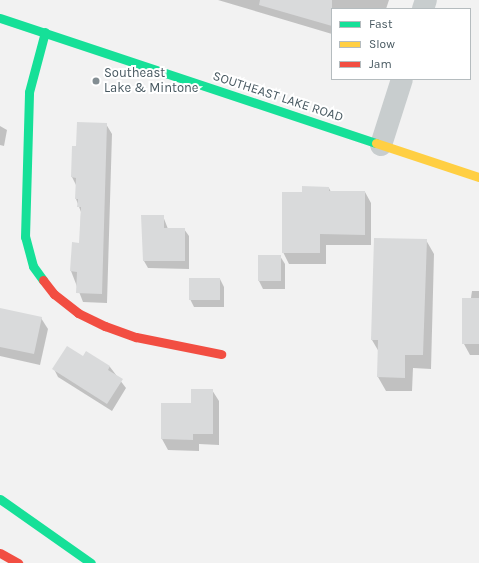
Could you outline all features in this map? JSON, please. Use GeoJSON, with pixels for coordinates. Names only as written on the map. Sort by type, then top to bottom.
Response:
{"type":"FeatureCollection","features":[{"type":"Feature","properties":{"kind":"main road","name":"SOUTHEAST LAKE ROAD"},"geometry":{"type":"LineString","coordinates":[[0,18],[479,177]]}},
{"type":"Feature","properties":{"kind":"main road"},"geometry":{"type":"LineString","coordinates":[[45,32],[29,92],[25,237],[33,266],[54,294],[78,313],[136,337],[221,354]]}},
{"type":"Feature","properties":{"kind":"main road"},"geometry":{"type":"LineString","coordinates":[[0,499],[91,563]]}},
{"type":"Feature","properties":{"kind":"main road"},"geometry":{"type":"LineString","coordinates":[[0,553],[18,563]]}},
{"type":"Feature","properties":{"kind":"street"},"geometry":{"type":"LineString","coordinates":[[381,145],[402,80]]}},
{"type":"Feature","properties":{"kind":"building"},"geometry":{"type":"Polygon","coordinates":[[[260,0],[332,0],[331,26],[259,5],[260,0]]]}},
{"type":"Feature","properties":{"kind":"building"},"geometry":{"type":"Polygon","coordinates":[[[77,122],[107,123],[102,294],[76,293],[77,272],[70,271],[72,242],[79,243],[81,207],[77,207],[78,199],[75,199],[76,178],[71,177],[72,146],[76,146],[77,122]]]}},
{"type":"Feature","properties":{"kind":"building"},"geometry":{"type":"Polygon","coordinates":[[[302,186],[329,187],[329,191],[365,191],[365,235],[320,234],[320,253],[282,253],[282,192],[302,192],[302,186]]]}},
{"type":"Feature","properties":{"kind":"building"},"geometry":{"type":"Polygon","coordinates":[[[141,215],[164,215],[164,228],[185,228],[185,261],[143,261],[141,215]]]}},
{"type":"Feature","properties":{"kind":"building"},"geometry":{"type":"Polygon","coordinates":[[[374,238],[427,239],[423,355],[405,355],[405,378],[377,377],[378,340],[371,340],[374,238]]]}},
{"type":"Feature","properties":{"kind":"building"},"geometry":{"type":"Polygon","coordinates":[[[258,255],[281,255],[281,281],[258,281],[258,255]]]}},
{"type":"Feature","properties":{"kind":"building"},"geometry":{"type":"Polygon","coordinates":[[[189,278],[220,278],[220,300],[189,300],[189,278]]]}},
{"type":"Feature","properties":{"kind":"building"},"geometry":{"type":"Polygon","coordinates":[[[462,298],[479,298],[479,344],[462,344],[462,298]]]}},
{"type":"Feature","properties":{"kind":"building"},"geometry":{"type":"Polygon","coordinates":[[[0,308],[42,317],[34,354],[0,347],[0,308]]]}},
{"type":"Feature","properties":{"kind":"building"},"geometry":{"type":"Polygon","coordinates":[[[67,346],[83,356],[86,351],[110,366],[108,370],[123,379],[107,404],[52,369],[67,346]]]}},
{"type":"Feature","properties":{"kind":"building"},"geometry":{"type":"Polygon","coordinates":[[[191,389],[213,389],[213,434],[193,434],[193,440],[161,439],[161,403],[191,403],[191,389]]]}},
{"type":"Feature","properties":{"kind":"traffic: fast"},"geometry":{"type":"LineString","coordinates":[[0,18],[376,143]]}},
{"type":"Feature","properties":{"kind":"traffic: fast"},"geometry":{"type":"LineString","coordinates":[[43,280],[33,266],[25,237],[29,92],[45,32]]}},
{"type":"Feature","properties":{"kind":"traffic: fast"},"geometry":{"type":"LineString","coordinates":[[0,499],[91,563]]}},
{"type":"Feature","properties":{"kind":"traffic: slow"},"geometry":{"type":"LineString","coordinates":[[376,143],[479,177]]}},
{"type":"Feature","properties":{"kind":"traffic: jam"},"geometry":{"type":"LineString","coordinates":[[43,280],[54,294],[78,313],[105,326],[136,337],[221,354]]}},
{"type":"Feature","properties":{"kind":"traffic: jam"},"geometry":{"type":"LineString","coordinates":[[0,553],[18,563]]}},
{"type":"Feature","properties":{"kind":"place","name":"Southeast Lake & Mintone"},"geometry":{"type":"Point","coordinates":[96,81]}}]}
